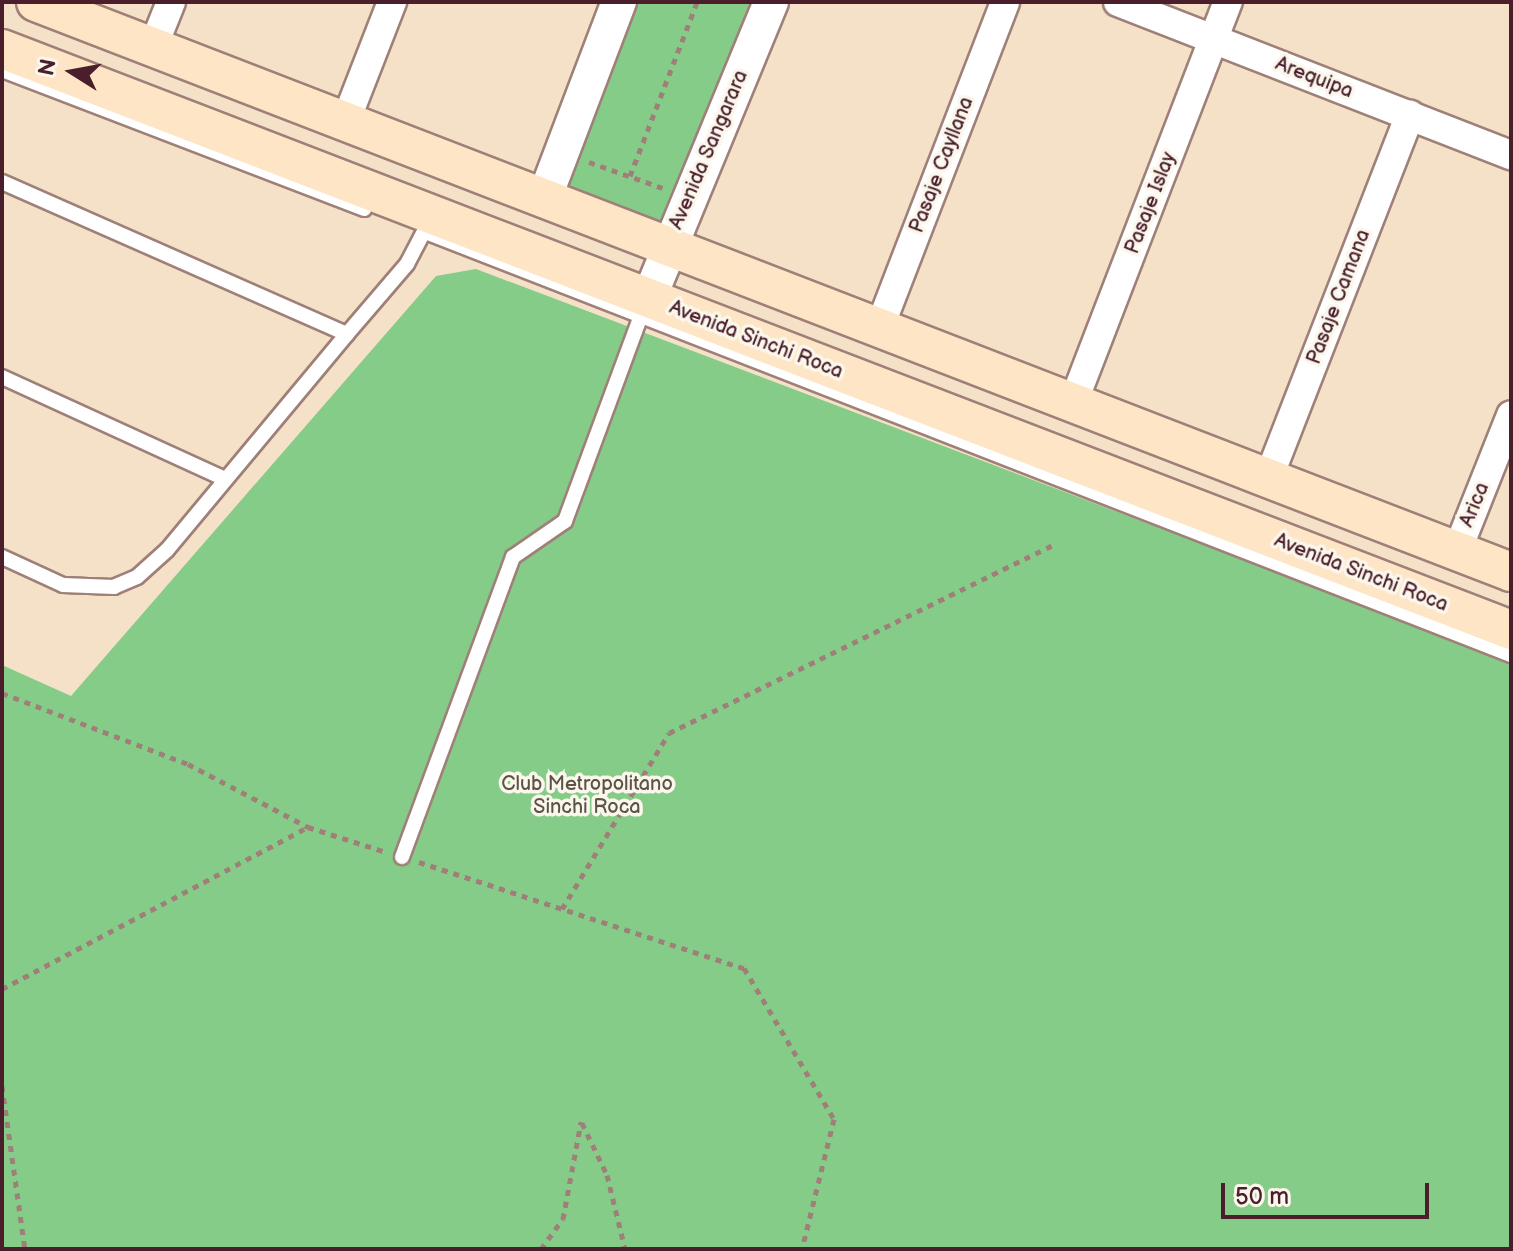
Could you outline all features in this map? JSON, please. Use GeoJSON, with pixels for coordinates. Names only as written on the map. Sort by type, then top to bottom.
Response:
{"type":"FeatureCollection","features":[{"type":"Feature","properties":{"kind":"main road"},"geometry":{"type":"LineString","coordinates":[[36,2],[1511,572]]}},
{"type":"Feature","properties":{"kind":"main road","name":"Avenida Sinchi Roca"},"geometry":{"type":"LineString","coordinates":[[2,49],[422,224],[1158,506],[1511,630]]}},
{"type":"Feature","properties":{"kind":"main road"},"geometry":{"type":"LineString","coordinates":[[422,224],[449,162]]}},
{"type":"Feature","properties":{"kind":"street"},"geometry":{"type":"LineString","coordinates":[[153,47],[171,2]]}},
{"type":"Feature","properties":{"kind":"street"},"geometry":{"type":"LineString","coordinates":[[346,120],[392,2]]}},
{"type":"Feature","properties":{"kind":"street"},"geometry":{"type":"LineString","coordinates":[[544,199],[619,2]]}},
{"type":"Feature","properties":{"kind":"street","name":"Avenida Sangarara"},"geometry":{"type":"LineString","coordinates":[[645,307],[771,2]]}},
{"type":"Feature","properties":{"kind":"street","name":"Pasaje Cayllana"},"geometry":{"type":"LineString","coordinates":[[879,329],[1005,2]]}},
{"type":"Feature","properties":{"kind":"street","name":"Arequipa"},"geometry":{"type":"LineString","coordinates":[[1118,2],[1511,155]]}},
{"type":"Feature","properties":{"kind":"street","name":"Pasaje Islay"},"geometry":{"type":"LineString","coordinates":[[1073,403],[1228,2]]}},
{"type":"Feature","properties":{"kind":"street","name":"Pasaje Camana"},"geometry":{"type":"LineString","coordinates":[[1268,479],[1410,115]]}},
{"type":"Feature","properties":{"kind":"street","name":"Arica"},"geometry":{"type":"LineString","coordinates":[[1457,551],[1511,415]]}},
{"type":"Feature","properties":{"kind":"lane"},"geometry":{"type":"LineString","coordinates":[[2,70],[380,215]]}},
{"type":"Feature","properties":{"kind":"lane"},"geometry":{"type":"LineString","coordinates":[[2,182],[347,334]]}},
{"type":"Feature","properties":{"kind":"lane"},"geometry":{"type":"LineString","coordinates":[[2,557],[63,585],[114,587],[137,577],[167,550],[407,264],[422,224]]}},
{"type":"Feature","properties":{"kind":"lane"},"geometry":{"type":"LineString","coordinates":[[402,857],[513,557],[565,521],[645,307]]}},
{"type":"Feature","properties":{"kind":"lane"},"geometry":{"type":"LineString","coordinates":[[2,377],[225,479]]}},
{"type":"Feature","properties":{"kind":"lane"},"geometry":{"type":"LineString","coordinates":[[1158,506],[1511,655]]}},
{"type":"Feature","properties":{"kind":"path"},"geometry":{"type":"LineString","coordinates":[[630,176],[697,2]]}},
{"type":"Feature","properties":{"kind":"path"},"geometry":{"type":"LineString","coordinates":[[562,153],[689,197]]}},
{"type":"Feature","properties":{"kind":"path"},"geometry":{"type":"LineString","coordinates":[[562,909],[669,733],[1056,543]]}},
{"type":"Feature","properties":{"kind":"path"},"geometry":{"type":"LineString","coordinates":[[2,693],[188,764],[308,827],[744,968],[834,1119],[802,1249]]}},
{"type":"Feature","properties":{"kind":"path"},"geometry":{"type":"LineString","coordinates":[[2,989],[308,827]]}},
{"type":"Feature","properties":{"kind":"path"},"geometry":{"type":"LineString","coordinates":[[2,1086],[25,1249]]}},
{"type":"Feature","properties":{"kind":"path"},"geometry":{"type":"LineString","coordinates":[[541,1249],[563,1219],[581,1122],[607,1175],[625,1249]]}},
{"type":"Feature","properties":{"kind":"green space"},"geometry":{"type":"Polygon","coordinates":[[[627,2],[750,2],[663,224],[557,182],[627,2]]]}},
{"type":"Feature","properties":{"kind":"green space","name":"Club Metropolitano Sinchi Roca"},"geometry":{"type":"Polygon","coordinates":[[[476,269],[1511,661],[1511,1249],[2,1249],[2,665],[71,696],[436,276],[476,269]]]}}]}
